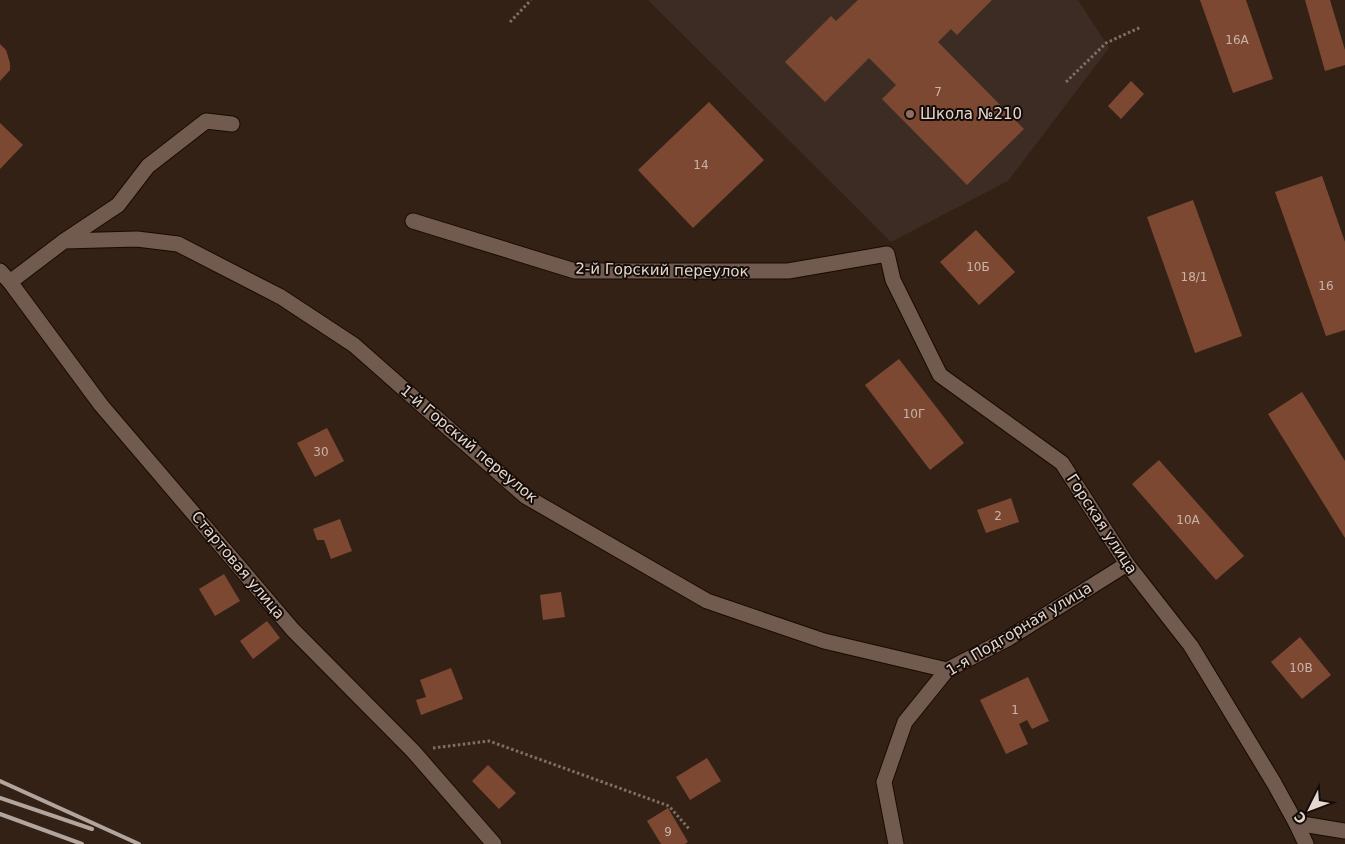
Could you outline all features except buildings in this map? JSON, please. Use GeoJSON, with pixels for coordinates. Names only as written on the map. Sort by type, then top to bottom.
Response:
{"type":"FeatureCollection","features":[{"type":"Feature","properties":{"kind":"street"},"geometry":{"type":"LineString","coordinates":[[5,276],[64,241],[118,205],[148,166],[206,120],[232,124]]}},
{"type":"Feature","properties":{"kind":"street","name":"2-й Горский переулок"},"geometry":{"type":"LineString","coordinates":[[413,221],[575,271],[788,271],[887,254]]}},
{"type":"Feature","properties":{"kind":"street","name":"1-й Горский переулок"},"geometry":{"type":"LineString","coordinates":[[64,241],[137,239],[178,244],[281,296],[354,346],[525,496],[708,601],[824,641],[947,670]]}},
{"type":"Feature","properties":{"kind":"street","name":"Горская улица"},"geometry":{"type":"LineString","coordinates":[[887,254],[893,280],[940,375],[1062,463],[1127,564],[1192,646],[1274,783],[1306,844]]}},
{"type":"Feature","properties":{"kind":"street","name":"Стартовая улица"},"geometry":{"type":"LineString","coordinates":[[5,276],[102,405],[293,630],[413,751],[494,844]]}},
{"type":"Feature","properties":{"kind":"street","name":"1-я Подгорная улица"},"geometry":{"type":"LineString","coordinates":[[896,844],[884,782],[905,722],[947,670],[1009,638],[1127,564]]}},
{"type":"Feature","properties":{"kind":"street"},"geometry":{"type":"LineString","coordinates":[[1296,823],[1345,831]]}},
{"type":"Feature","properties":{"kind":"path"},"geometry":{"type":"LineString","coordinates":[[510,22],[531,0]]}},
{"type":"Feature","properties":{"kind":"path"},"geometry":{"type":"LineString","coordinates":[[1066,82],[1106,43],[1141,26]]}},
{"type":"Feature","properties":{"kind":"path"},"geometry":{"type":"LineString","coordinates":[[413,751],[489,741],[670,806],[690,830]]}},
{"type":"Feature","properties":{"kind":"shaded area","name":"Школа №210"},"geometry":{"type":"Polygon","coordinates":[[[648,0],[1078,0],[1109,48],[1008,181],[891,242],[648,0]]]}},
{"type":"Feature","properties":{"kind":"railway"},"geometry":{"type":"LineString","coordinates":[[0,781],[139,844]]}},
{"type":"Feature","properties":{"kind":"railway"},"geometry":{"type":"LineString","coordinates":[[0,798],[92,829]]}},
{"type":"Feature","properties":{"kind":"railway"},"geometry":{"type":"LineString","coordinates":[[0,814],[82,844]]}},
{"type":"Feature","properties":{"kind":"place","name":"Школа №210"},"geometry":{"type":"Point","coordinates":[910,114]}}]}
